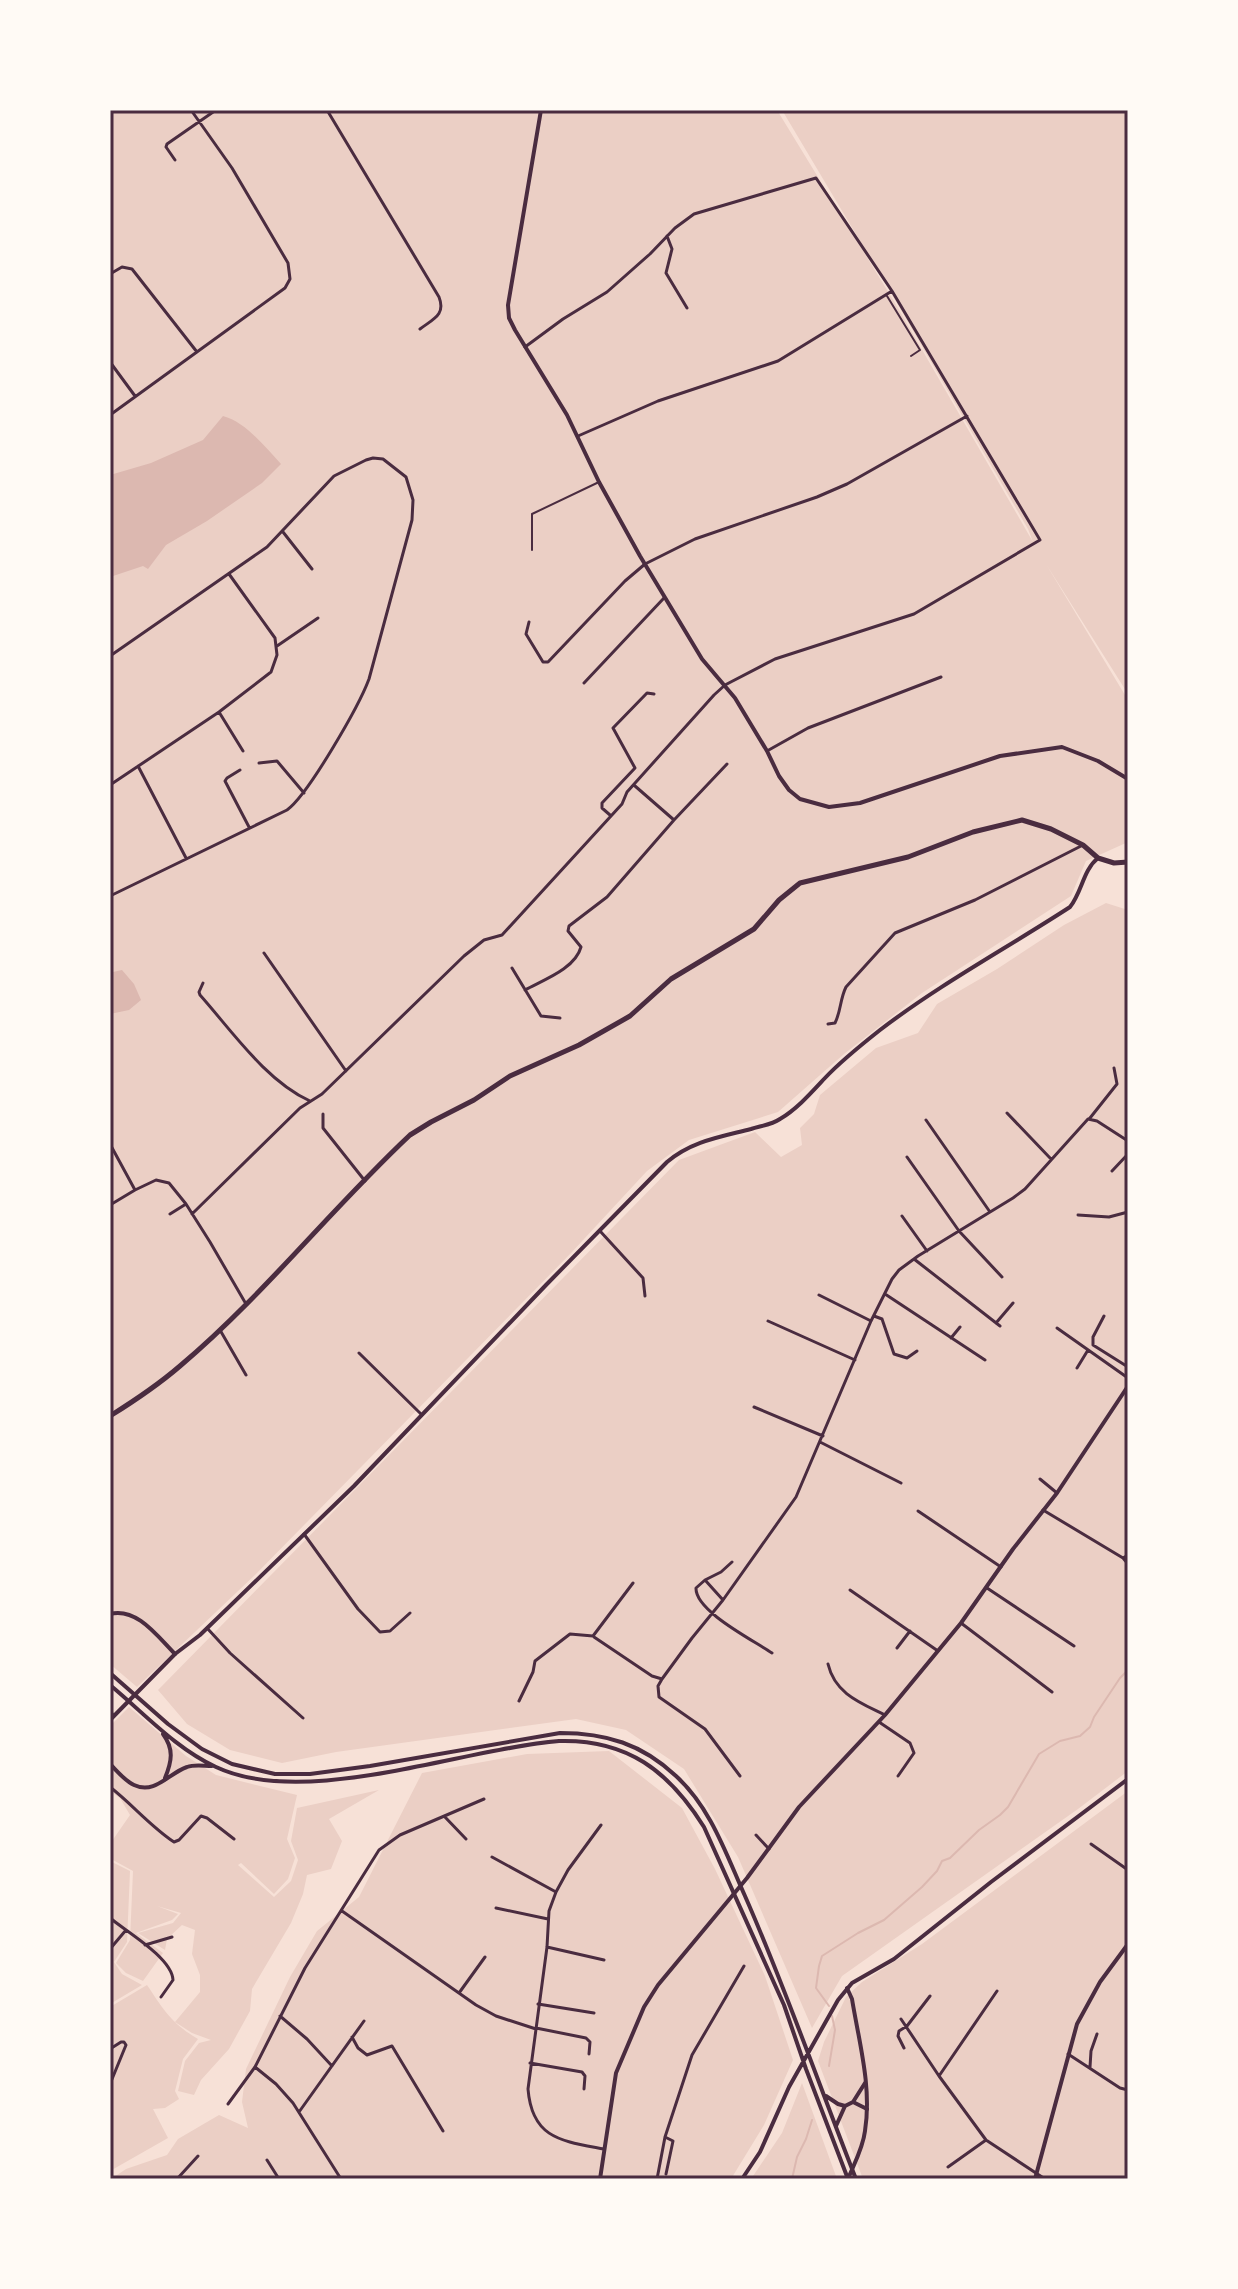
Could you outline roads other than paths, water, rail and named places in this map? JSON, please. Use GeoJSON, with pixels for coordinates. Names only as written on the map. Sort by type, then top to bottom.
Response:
{"type":"FeatureCollection","features":[{"type":"Feature","properties":{"kind":"main road"},"geometry":{"type":"LineString","coordinates":[[110,1416],[157,1385],[220,1330],[394,1150],[420,1128],[474,1100],[510,1076],[579,1045],[630,1016],[671,979],[754,929],[779,900],[800,883],[908,857],[973,832],[1015,821],[1029,821],[1083,845],[1098,858],[1114,863],[1128,862]]}},
{"type":"Feature","properties":{"kind":"street"},"geometry":{"type":"LineString","coordinates":[[110,415],[285,288],[291,276],[288,263],[232,168],[191,110]]}},
{"type":"Feature","properties":{"kind":"street"},"geometry":{"type":"LineString","coordinates":[[175,160],[167,144],[216,110]]}},
{"type":"Feature","properties":{"kind":"street"},"geometry":{"type":"LineString","coordinates":[[327,110],[439,297],[442,308],[439,314],[420,329]]}},
{"type":"Feature","properties":{"kind":"street"},"geometry":{"type":"LineString","coordinates":[[541,110],[508,305],[509,318],[578,436],[599,482],[645,564],[702,659],[725,685],[789,790],[800,799],[829,807],[860,803],[1000,756],[1062,747],[1098,761],[1128,779]]}},
{"type":"Feature","properties":{"kind":"street"},"geometry":{"type":"LineString","coordinates":[[192,1214],[292,1116],[322,1094],[464,956],[484,940],[502,935],[725,685],[775,659],[914,614],[1040,540],[892,291],[816,178],[694,214],[607,292],[525,347]]}},
{"type":"Feature","properties":{"kind":"street"},"geometry":{"type":"LineString","coordinates":[[667,236],[672,249],[666,273],[687,308]]}},
{"type":"Feature","properties":{"kind":"street"},"geometry":{"type":"LineString","coordinates":[[110,274],[122,267],[132,269],[197,352]]}},
{"type":"Feature","properties":{"kind":"street"},"geometry":{"type":"LineString","coordinates":[[578,436],[658,401],[778,361],[892,291]]}},
{"type":"Feature","properties":{"kind":"street"},"geometry":{"type":"LineString","coordinates":[[110,362],[135,396]]}},
{"type":"Feature","properties":{"kind":"street"},"geometry":{"type":"LineString","coordinates":[[529,622],[526,634],[543,662],[548,662],[645,564],[695,539],[847,484],[967,416]]}},
{"type":"Feature","properties":{"kind":"street"},"geometry":{"type":"LineString","coordinates":[[110,656],[267,547],[334,476],[373,458],[383,459],[406,477],[413,500],[412,520],[369,679],[361,698],[304,793],[287,810],[110,896]]}},
{"type":"Feature","properties":{"kind":"street"},"geometry":{"type":"LineString","coordinates":[[283,532],[312,569]]}},
{"type":"Feature","properties":{"kind":"street"},"geometry":{"type":"LineString","coordinates":[[110,785],[219,712],[271,672],[277,655],[275,638],[229,574]]}},
{"type":"Feature","properties":{"kind":"street"},"geometry":{"type":"LineString","coordinates":[[584,683],[665,597]]}},
{"type":"Feature","properties":{"kind":"street"},"geometry":{"type":"LineString","coordinates":[[277,646],[318,618]]}},
{"type":"Feature","properties":{"kind":"street"},"geometry":{"type":"LineString","coordinates":[[767,751],[808,728],[941,677]]}},
{"type":"Feature","properties":{"kind":"street"},"geometry":{"type":"LineString","coordinates":[[611,815],[602,808],[602,803],[635,768],[613,728],[647,693],[654,694]]}},
{"type":"Feature","properties":{"kind":"street"},"geometry":{"type":"LineString","coordinates":[[219,712],[243,751]]}},
{"type":"Feature","properties":{"kind":"street"},"geometry":{"type":"LineString","coordinates":[[259,763],[277,761],[304,793]]}},
{"type":"Feature","properties":{"kind":"street"},"geometry":{"type":"LineString","coordinates":[[525,990],[556,973],[579,955],[581,947],[568,931],[569,926],[607,897],[727,764]]}},
{"type":"Feature","properties":{"kind":"street"},"geometry":{"type":"LineString","coordinates":[[138,766],[186,858]]}},
{"type":"Feature","properties":{"kind":"street"},"geometry":{"type":"LineString","coordinates":[[240,770],[225,781],[249,827]]}},
{"type":"Feature","properties":{"kind":"street"},"geometry":{"type":"LineString","coordinates":[[634,785],[674,820]]}},
{"type":"Feature","properties":{"kind":"street"},"geometry":{"type":"LineString","coordinates":[[828,1024],[835,1023],[846,987],[895,933],[975,900],[1083,845]]}},
{"type":"Feature","properties":{"kind":"street"},"geometry":{"type":"LineString","coordinates":[[111,1716],[175,1654],[207,1628],[423,1416],[546,1285],[678,1153],[706,1139],[778,1121],[878,1032],[920,1001],[1070,907],[1089,867],[1098,858]]}},
{"type":"Feature","properties":{"kind":"street"},"geometry":{"type":"LineString","coordinates":[[264,953],[346,1071]]}},
{"type":"Feature","properties":{"kind":"street"},"geometry":{"type":"LineString","coordinates":[[512,968],[541,1016],[560,1018]]}},
{"type":"Feature","properties":{"kind":"street"},"geometry":{"type":"LineString","coordinates":[[203,983],[200,995],[273,1078],[295,1095],[310,1101]]}},
{"type":"Feature","properties":{"kind":"street"},"geometry":{"type":"LineString","coordinates":[[740,1776],[705,1729],[659,1697],[657,1692],[662,1679],[796,1497],[871,1321],[899,1270],[1025,1189],[1117,1084],[1114,1068]]}},
{"type":"Feature","properties":{"kind":"street"},"geometry":{"type":"LineString","coordinates":[[1007,1113],[1051,1159]]}},
{"type":"Feature","properties":{"kind":"street"},"geometry":{"type":"LineString","coordinates":[[323,1114],[323,1128],[365,1181]]}},
{"type":"Feature","properties":{"kind":"street"},"geometry":{"type":"LineString","coordinates":[[1090,1118],[1128,1141]]}},
{"type":"Feature","properties":{"kind":"street"},"geometry":{"type":"LineString","coordinates":[[926,1120],[990,1212]]}},
{"type":"Feature","properties":{"kind":"street"},"geometry":{"type":"LineString","coordinates":[[110,1144],[135,1190]]}},
{"type":"Feature","properties":{"kind":"street"},"geometry":{"type":"LineString","coordinates":[[1112,1171],[1128,1154]]}},
{"type":"Feature","properties":{"kind":"street"},"geometry":{"type":"LineString","coordinates":[[907,1157],[959,1231],[1002,1277]]}},
{"type":"Feature","properties":{"kind":"street"},"geometry":{"type":"LineString","coordinates":[[110,1205],[156,1180],[172,1186],[246,1304]]}},
{"type":"Feature","properties":{"kind":"street"},"geometry":{"type":"LineString","coordinates":[[170,1214],[186,1204]]}},
{"type":"Feature","properties":{"kind":"street"},"geometry":{"type":"LineString","coordinates":[[1078,1215],[1109,1217],[1128,1212]]}},
{"type":"Feature","properties":{"kind":"street"},"geometry":{"type":"LineString","coordinates":[[902,1216],[927,1251]]}},
{"type":"Feature","properties":{"kind":"street"},"geometry":{"type":"LineString","coordinates":[[600,1231],[643,1278],[645,1296]]}},
{"type":"Feature","properties":{"kind":"street"},"geometry":{"type":"LineString","coordinates":[[914,1259],[998,1324],[1013,1303]]}},
{"type":"Feature","properties":{"kind":"street"},"geometry":{"type":"LineString","coordinates":[[885,1294],[985,1360]]}},
{"type":"Feature","properties":{"kind":"street"},"geometry":{"type":"LineString","coordinates":[[819,1295],[871,1321]]}},
{"type":"Feature","properties":{"kind":"street"},"geometry":{"type":"LineString","coordinates":[[874,1316],[882,1319],[894,1354],[907,1358],[917,1351]]}},
{"type":"Feature","properties":{"kind":"street"},"geometry":{"type":"LineString","coordinates":[[1104,1316],[1093,1337],[1093,1345],[1128,1367]]}},
{"type":"Feature","properties":{"kind":"street"},"geometry":{"type":"LineString","coordinates":[[768,1321],[855,1360]]}},
{"type":"Feature","properties":{"kind":"street"},"geometry":{"type":"LineString","coordinates":[[951,1338],[960,1327]]}},
{"type":"Feature","properties":{"kind":"street"},"geometry":{"type":"LineString","coordinates":[[1057,1328],[1128,1378]]}},
{"type":"Feature","properties":{"kind":"street"},"geometry":{"type":"LineString","coordinates":[[220,1330],[246,1375]]}},
{"type":"Feature","properties":{"kind":"street"},"geometry":{"type":"LineString","coordinates":[[1077,1368],[1088,1350]]}},
{"type":"Feature","properties":{"kind":"street"},"geometry":{"type":"LineString","coordinates":[[359,1353],[423,1416]]}},
{"type":"Feature","properties":{"kind":"street"},"geometry":{"type":"LineString","coordinates":[[600,2179],[616,2073],[644,2007],[668,1971],[747,1878],[799,1807],[879,1722],[961,1623],[1057,1493],[1128,1386]]}},
{"type":"Feature","properties":{"kind":"street"},"geometry":{"type":"LineString","coordinates":[[754,1407],[823,1436]]}},
{"type":"Feature","properties":{"kind":"street"},"geometry":{"type":"LineString","coordinates":[[820,1442],[901,1483]]}},
{"type":"Feature","properties":{"kind":"street"},"geometry":{"type":"LineString","coordinates":[[1040,1479],[1057,1493]]}},
{"type":"Feature","properties":{"kind":"street"},"geometry":{"type":"LineString","coordinates":[[1043,1510],[1126,1556],[1128,1564]]}},
{"type":"Feature","properties":{"kind":"street"},"geometry":{"type":"LineString","coordinates":[[918,1511],[1001,1567]]}},
{"type":"Feature","properties":{"kind":"street"},"geometry":{"type":"LineString","coordinates":[[304,1534],[358,1609],[380,1632],[390,1631],[410,1613]]}},
{"type":"Feature","properties":{"kind":"street"},"geometry":{"type":"LineString","coordinates":[[732,1562],[700,1583],[695,1593],[712,1613],[772,1653]]}},
{"type":"Feature","properties":{"kind":"street"},"geometry":{"type":"LineString","coordinates":[[705,1580],[723,1600]]}},
{"type":"Feature","properties":{"kind":"street"},"geometry":{"type":"LineString","coordinates":[[593,1636],[633,1583]]}},
{"type":"Feature","properties":{"kind":"street"},"geometry":{"type":"LineString","coordinates":[[987,1588],[1074,1646]]}},
{"type":"Feature","properties":{"kind":"street"},"geometry":{"type":"LineString","coordinates":[[850,1590],[938,1651]]}},
{"type":"Feature","properties":{"kind":"street"},"geometry":{"type":"LineString","coordinates":[[110,1614],[120,1612],[134,1616],[175,1654]]}},
{"type":"Feature","properties":{"kind":"street"},"geometry":{"type":"LineString","coordinates":[[961,1623],[1052,1692]]}},
{"type":"Feature","properties":{"kind":"street"},"geometry":{"type":"LineString","coordinates":[[207,1628],[230,1653],[303,1718]]}},
{"type":"Feature","properties":{"kind":"street"},"geometry":{"type":"LineString","coordinates":[[897,1648],[910,1631]]}},
{"type":"Feature","properties":{"kind":"street"},"geometry":{"type":"LineString","coordinates":[[519,1701],[535,1661],[570,1634],[593,1636],[652,1676],[662,1679]]}},
{"type":"Feature","properties":{"kind":"street"},"geometry":{"type":"LineString","coordinates":[[828,1664],[833,1679],[847,1696],[885,1715]]}},
{"type":"Feature","properties":{"kind":"street"},"geometry":{"type":"LineString","coordinates":[[110,1673],[202,1749],[232,1764],[275,1774],[310,1774],[359,1768],[560,1733],[606,1736],[637,1749],[676,1776],[709,1818],[772,1956],[856,2179]]}},
{"type":"Feature","properties":{"kind":"street"},"geometry":{"type":"LineString","coordinates":[[110,1685],[162,1731],[215,1767]]}},
{"type":"Feature","properties":{"kind":"street"},"geometry":{"type":"LineString","coordinates":[[879,1722],[913,1748],[914,1753],[898,1776]]}},
{"type":"Feature","properties":{"kind":"street"},"geometry":{"type":"LineString","coordinates":[[162,1731],[172,1753],[164,1780]]}},
{"type":"Feature","properties":{"kind":"street"},"geometry":{"type":"LineString","coordinates":[[110,1764],[128,1782],[151,1787],[191,1766],[215,1767],[259,1780],[316,1781],[559,1741],[603,1744],[638,1758],[671,1783],[704,1827],[784,2005],[848,2179]]}},
{"type":"Feature","properties":{"kind":"street"},"geometry":{"type":"LineString","coordinates":[[742,2179],[760,2152],[789,2087],[847,1988],[894,1959],[1128,1779]]}},
{"type":"Feature","properties":{"kind":"street"},"geometry":{"type":"LineString","coordinates":[[110,1787],[174,1842],[201,1816],[234,1839]]}},
{"type":"Feature","properties":{"kind":"street"},"geometry":{"type":"LineString","coordinates":[[228,2104],[255,2067],[305,1968],[373,1858],[386,1843],[484,1799]]}},
{"type":"Feature","properties":{"kind":"street"},"geometry":{"type":"LineString","coordinates":[[444,1816],[466,1839]]}},
{"type":"Feature","properties":{"kind":"street"},"geometry":{"type":"LineString","coordinates":[[601,1825],[568,1870],[556,1892],[548,1919],[547,1947],[530,2063],[529,2102],[535,2120],[542,2129],[559,2140],[604,2149]]}},
{"type":"Feature","properties":{"kind":"street"},"geometry":{"type":"LineString","coordinates":[[756,1835],[769,1849]]}},
{"type":"Feature","properties":{"kind":"street"},"geometry":{"type":"LineString","coordinates":[[1091,1844],[1128,1870]]}},
{"type":"Feature","properties":{"kind":"street"},"geometry":{"type":"LineString","coordinates":[[492,1857],[556,1892]]}},
{"type":"Feature","properties":{"kind":"street"},"geometry":{"type":"LineString","coordinates":[[496,1908],[548,1919]]}},
{"type":"Feature","properties":{"kind":"street"},"geometry":{"type":"LineString","coordinates":[[342,1911],[496,2016],[585,2038],[590,2042],[589,2054]]}},
{"type":"Feature","properties":{"kind":"street"},"geometry":{"type":"LineString","coordinates":[[110,1918],[162,1960],[172,1973],[171,1984],[161,1997]]}},
{"type":"Feature","properties":{"kind":"street"},"geometry":{"type":"LineString","coordinates":[[110,1949],[126,1930]]}},
{"type":"Feature","properties":{"kind":"street"},"geometry":{"type":"LineString","coordinates":[[145,1945],[172,1937]]}},
{"type":"Feature","properties":{"kind":"street"},"geometry":{"type":"LineString","coordinates":[[1036,2176],[1077,2024],[1087,2003],[1128,1944]]}},
{"type":"Feature","properties":{"kind":"street"},"geometry":{"type":"LineString","coordinates":[[547,1947],[604,1960]]}},
{"type":"Feature","properties":{"kind":"street"},"geometry":{"type":"LineString","coordinates":[[459,1993],[485,1957]]}},
{"type":"Feature","properties":{"kind":"street"},"geometry":{"type":"LineString","coordinates":[[657,2179],[665,2137],[692,2055],[744,1966]]}},
{"type":"Feature","properties":{"kind":"street"},"geometry":{"type":"LineString","coordinates":[[836,2126],[845,2106],[853,2102],[867,2079],[852,1999],[847,1988]]}},
{"type":"Feature","properties":{"kind":"street"},"geometry":{"type":"LineString","coordinates":[[939,2076],[997,1991]]}},
{"type":"Feature","properties":{"kind":"street"},"geometry":{"type":"LineString","coordinates":[[904,2048],[898,2033],[930,1996]]}},
{"type":"Feature","properties":{"kind":"street"},"geometry":{"type":"LineString","coordinates":[[538,2004],[594,2013]]}},
{"type":"Feature","properties":{"kind":"street"},"geometry":{"type":"LineString","coordinates":[[280,2016],[332,2066]]}},
{"type":"Feature","properties":{"kind":"street"},"geometry":{"type":"LineString","coordinates":[[901,2019],[986,2140],[1036,2176],[1045,2179]]}},
{"type":"Feature","properties":{"kind":"street"},"geometry":{"type":"LineString","coordinates":[[299,2112],[364,2021]]}},
{"type":"Feature","properties":{"kind":"street"},"geometry":{"type":"LineString","coordinates":[[1090,2067],[1097,2034]]}},
{"type":"Feature","properties":{"kind":"street"},"geometry":{"type":"LineString","coordinates":[[352,2037],[360,2051],[367,2055],[392,2046],[443,2131]]}},
{"type":"Feature","properties":{"kind":"street"},"geometry":{"type":"LineString","coordinates":[[110,2049],[121,2042],[126,2045],[110,2084]]}},
{"type":"Feature","properties":{"kind":"street"},"geometry":{"type":"LineString","coordinates":[[1068,2054],[1120,2088],[1128,2090]]}},
{"type":"Feature","properties":{"kind":"street"},"geometry":{"type":"LineString","coordinates":[[530,2063],[582,2072],[585,2076],[584,2089]]}},
{"type":"Feature","properties":{"kind":"street"},"geometry":{"type":"LineString","coordinates":[[255,2067],[276,2084],[299,2112],[341,2179]]}},
{"type":"Feature","properties":{"kind":"street"},"geometry":{"type":"LineString","coordinates":[[848,2179],[865,2133],[865,2083]]}},
{"type":"Feature","properties":{"kind":"street"},"geometry":{"type":"LineString","coordinates":[[824,2094],[845,2106]]}},
{"type":"Feature","properties":{"kind":"street"},"geometry":{"type":"LineString","coordinates":[[853,2102],[867,2109]]}},
{"type":"Feature","properties":{"kind":"street"},"geometry":{"type":"LineString","coordinates":[[665,2137],[673,2141],[666,2174]]}},
{"type":"Feature","properties":{"kind":"street"},"geometry":{"type":"LineString","coordinates":[[948,2167],[986,2140]]}},
{"type":"Feature","properties":{"kind":"street"},"geometry":{"type":"LineString","coordinates":[[177,2179],[198,2156]]}},
{"type":"Feature","properties":{"kind":"street"},"geometry":{"type":"LineString","coordinates":[[267,2160],[279,2179]]}},
{"type":"Feature","properties":{"kind":"lane"},"geometry":{"type":"LineString","coordinates":[[886,295],[920,350],[911,356]]}},
{"type":"Feature","properties":{"kind":"lane"},"geometry":{"type":"LineString","coordinates":[[532,550],[532,514],[599,482]]}},
{"type":"Feature","properties":{"kind":"waterway"},"geometry":{"type":"LineString","coordinates":[[829,2006],[816,1988],[822,1956],[884,1920],[922,1887],[942,1861],[950,1858],[1000,1815],[1008,1807],[1039,1754],[1060,1741],[1080,1736],[1090,1727],[1128,1670]]}},
{"type":"Feature","properties":{"kind":"waterway"},"geometry":{"type":"LineString","coordinates":[[829,2066],[835,2030],[832,2016]]}},
{"type":"Feature","properties":{"kind":"waterway"},"geometry":{"type":"LineString","coordinates":[[792,2179],[812,2120]]}}]}
